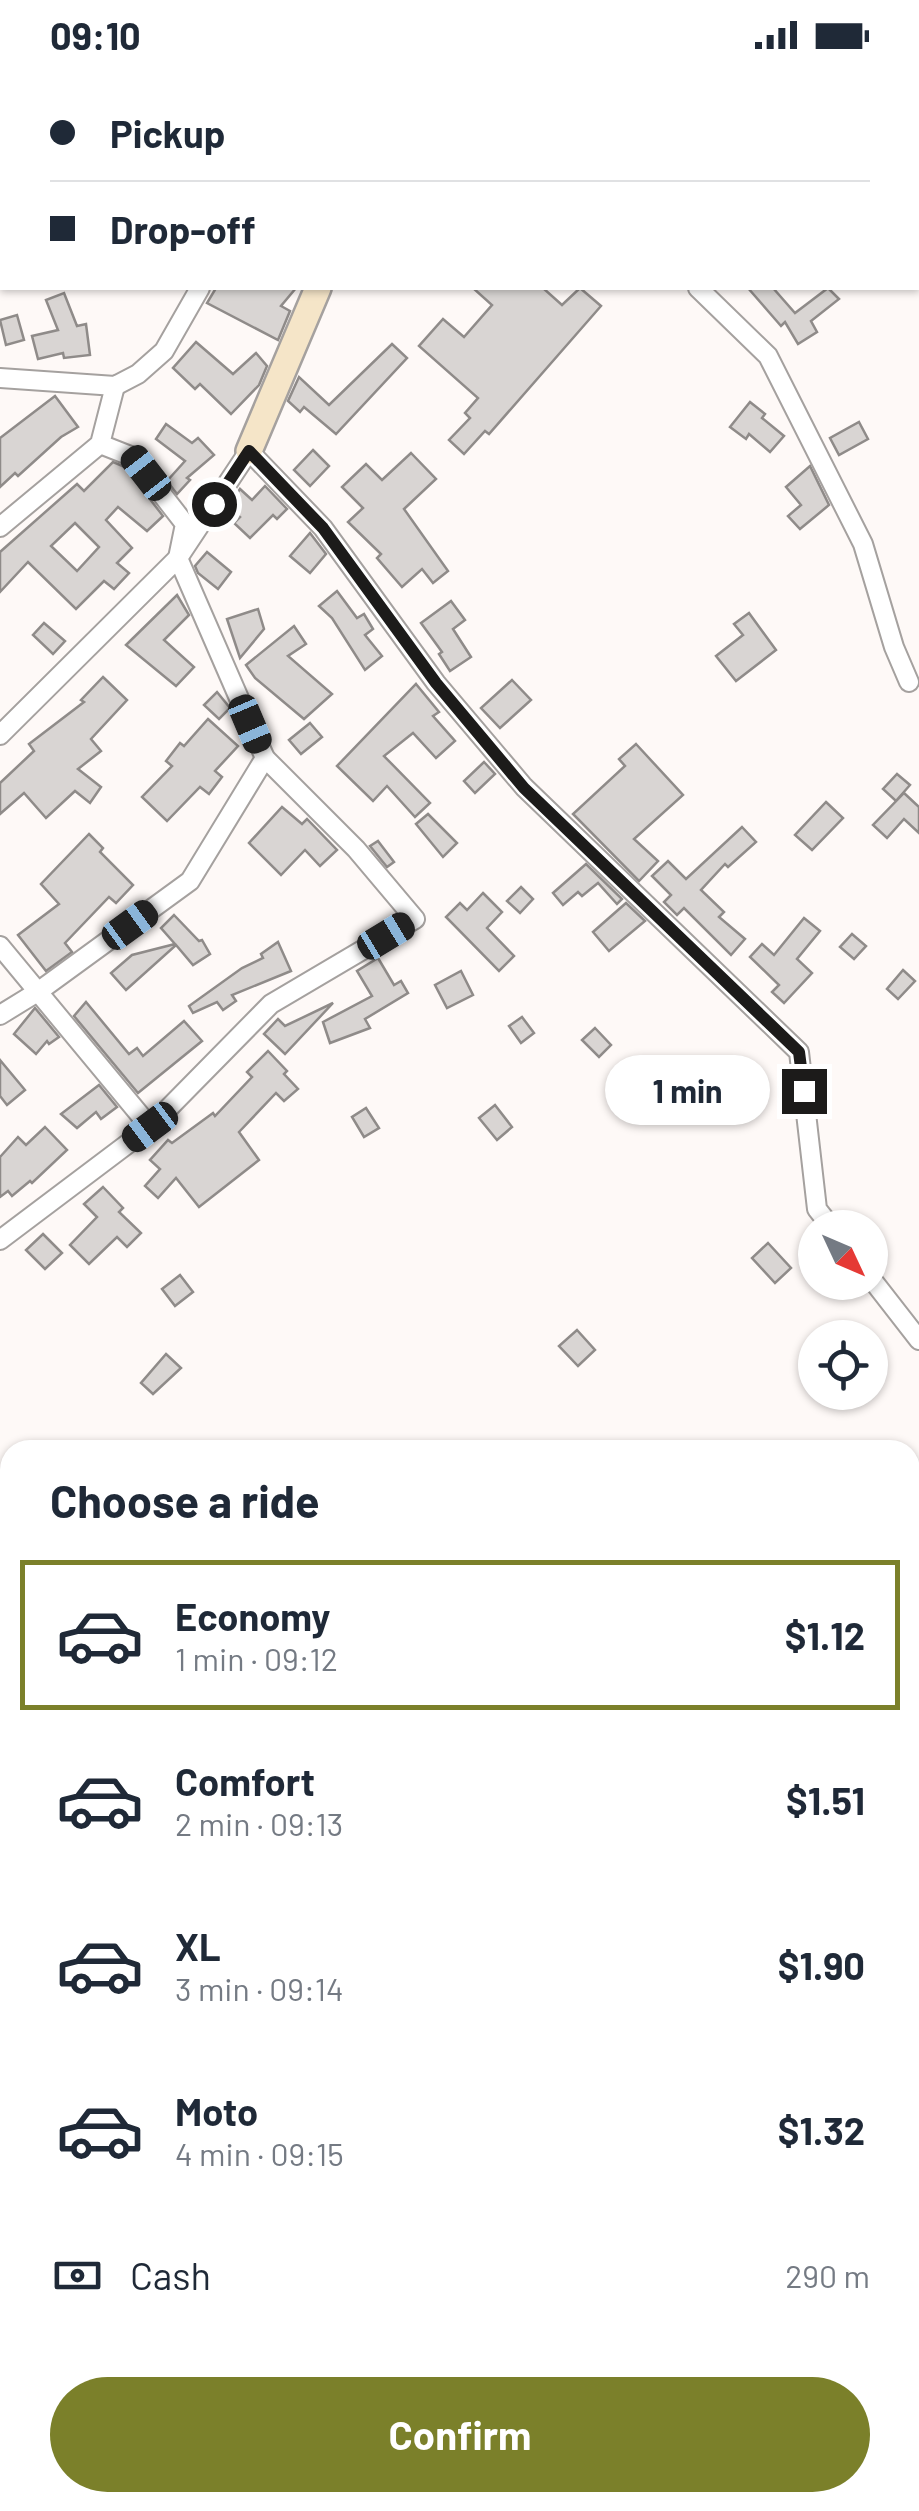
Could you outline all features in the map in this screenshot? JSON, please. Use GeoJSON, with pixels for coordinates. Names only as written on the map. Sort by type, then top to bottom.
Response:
{"type":"FeatureCollection","features":[{"type":"Feature","properties":{"kind":"street"},"geometry":{"type":"LineString","coordinates":[[0,378],[115,386],[138,374],[164,352],[199,290]]}},
{"type":"Feature","properties":{"kind":"street"},"geometry":{"type":"LineString","coordinates":[[0,735],[178,558],[249,451],[317,290]]}},
{"type":"Feature","properties":{"kind":"street"},"geometry":{"type":"LineString","coordinates":[[700,290],[768,356],[863,544],[894,647],[909,682]]}},
{"type":"Feature","properties":{"kind":"street"},"geometry":{"type":"LineString","coordinates":[[0,527],[100,444],[115,386]]}},
{"type":"Feature","properties":{"kind":"street"},"geometry":{"type":"LineString","coordinates":[[0,1240],[150,1127],[271,1004],[414,918],[356,850],[265,758],[178,558],[185,524],[133,457],[100,444]]}},
{"type":"Feature","properties":{"kind":"street"},"geometry":{"type":"LineString","coordinates":[[249,451],[323,528],[436,683],[524,788],[799,1052],[819,1210]]}},
{"type":"Feature","properties":{"kind":"street"},"geometry":{"type":"LineString","coordinates":[[0,1015],[190,881],[265,758]]}},
{"type":"Feature","properties":{"kind":"street"},"geometry":{"type":"LineString","coordinates":[[0,946],[150,1127]]}},
{"type":"Feature","properties":{"kind":"street"},"geometry":{"type":"LineString","coordinates":[[888,1300],[919,1340]]}},
{"type":"Feature","properties":{"kind":"building"},"geometry":{"type":"Polygon","coordinates":[[[215,290],[294,290],[281,306],[290,311],[278,340],[207,303],[215,290]]]}},
{"type":"Feature","properties":{"kind":"building"},"geometry":{"type":"Polygon","coordinates":[[[475,290],[545,290],[562,305],[582,290],[601,306],[489,434],[485,431],[464,454],[449,440],[470,418],[465,413],[478,398],[419,346],[443,319],[464,337],[492,305],[475,290]]]}},
{"type":"Feature","properties":{"kind":"building"},"geometry":{"type":"Polygon","coordinates":[[[750,290],[775,290],[795,313],[825,290],[839,299],[811,321],[817,332],[798,344],[785,322],[781,326],[750,290]]]}},
{"type":"Feature","properties":{"kind":"building"},"geometry":{"type":"Polygon","coordinates":[[[64,293],[77,326],[86,324],[90,355],[64,358],[63,353],[38,359],[32,336],[58,330],[46,300],[64,293]]]}},
{"type":"Feature","properties":{"kind":"building"},"geometry":{"type":"Polygon","coordinates":[[[17,315],[24,340],[6,345],[0,320],[17,315]]]}},
{"type":"Feature","properties":{"kind":"building"},"geometry":{"type":"Polygon","coordinates":[[[196,342],[233,374],[256,353],[267,366],[259,385],[231,414],[200,384],[195,389],[173,368],[196,342]]]}},
{"type":"Feature","properties":{"kind":"building"},"geometry":{"type":"Polygon","coordinates":[[[392,344],[407,358],[336,434],[304,407],[300,412],[288,401],[299,377],[329,405],[392,344]]]}},
{"type":"Feature","properties":{"kind":"building"},"geometry":{"type":"Polygon","coordinates":[[[55,396],[78,427],[0,487],[0,438],[55,396]]]}},
{"type":"Feature","properties":{"kind":"building"},"geometry":{"type":"Polygon","coordinates":[[[750,402],[784,436],[770,452],[749,434],[746,439],[730,427],[750,402]]]}},
{"type":"Feature","properties":{"kind":"building"},"geometry":{"type":"Polygon","coordinates":[[[859,422],[868,439],[839,455],[830,438],[859,422]]]}},
{"type":"Feature","properties":{"kind":"building"},"geometry":{"type":"Polygon","coordinates":[[[166,424],[192,443],[198,438],[214,455],[187,478],[190,480],[177,494],[167,481],[185,461],[156,439],[166,424]]]}},
{"type":"Feature","properties":{"kind":"building"},"geometry":{"type":"Polygon","coordinates":[[[313,450],[329,466],[310,486],[294,470],[313,450]]]}},
{"type":"Feature","properties":{"kind":"building"},"geometry":{"type":"Polygon","coordinates":[[[411,453],[436,479],[404,509],[448,571],[433,583],[422,569],[402,587],[377,558],[381,554],[348,522],[363,508],[342,487],[366,464],[382,480],[411,453]]]}},
{"type":"Feature","properties":{"kind":"building"},"geometry":{"type":"Polygon","coordinates":[[[113,462],[125,467],[163,516],[147,531],[118,507],[106,520],[132,548],[117,563],[129,573],[114,589],[104,581],[76,609],[28,562],[0,592],[0,552],[77,484],[84,491],[113,462]],[[75,523],[51,546],[77,571],[99,547],[75,523]]]}},
{"type":"Feature","properties":{"kind":"building"},"geometry":{"type":"Polygon","coordinates":[[[810,466],[829,505],[800,529],[788,516],[801,505],[786,487],[810,466]]]}},
{"type":"Feature","properties":{"kind":"building"},"geometry":{"type":"Polygon","coordinates":[[[265,486],[287,509],[277,519],[273,515],[250,538],[234,523],[240,517],[228,506],[240,489],[252,500],[265,486]]]}},
{"type":"Feature","properties":{"kind":"building"},"geometry":{"type":"Polygon","coordinates":[[[310,533],[326,554],[310,573],[290,556],[310,533]]]}},
{"type":"Feature","properties":{"kind":"building"},"geometry":{"type":"Polygon","coordinates":[[[207,552],[231,572],[218,589],[195,566],[207,552]]]}},
{"type":"Feature","properties":{"kind":"building"},"geometry":{"type":"Polygon","coordinates":[[[337,591],[357,618],[364,614],[373,629],[365,635],[382,656],[365,670],[332,618],[319,606],[337,591]]]}},
{"type":"Feature","properties":{"kind":"building"},"geometry":{"type":"Polygon","coordinates":[[[177,595],[189,615],[164,640],[194,667],[176,686],[126,645],[177,595]]]}},
{"type":"Feature","properties":{"kind":"building"},"geometry":{"type":"Polygon","coordinates":[[[451,601],[465,620],[453,629],[471,657],[450,671],[421,623],[451,601]]]}},
{"type":"Feature","properties":{"kind":"building"},"geometry":{"type":"Polygon","coordinates":[[[258,609],[264,629],[240,658],[227,619],[258,609]]]}},
{"type":"Feature","properties":{"kind":"building"},"geometry":{"type":"Polygon","coordinates":[[[749,613],[776,650],[736,681],[716,656],[743,635],[734,624],[749,613]]]}},
{"type":"Feature","properties":{"kind":"building"},"geometry":{"type":"Polygon","coordinates":[[[44,623],[65,641],[53,654],[33,635],[44,623]]]}},
{"type":"Feature","properties":{"kind":"building"},"geometry":{"type":"Polygon","coordinates":[[[294,626],[306,644],[288,656],[332,694],[304,719],[255,678],[246,665],[294,626]]]}},
{"type":"Feature","properties":{"kind":"building"},"geometry":{"type":"Polygon","coordinates":[[[103,677],[127,700],[91,739],[101,751],[78,769],[101,787],[90,803],[75,791],[46,818],[24,793],[0,814],[0,783],[34,751],[29,744],[84,702],[81,700],[103,677]]]}},
{"type":"Feature","properties":{"kind":"building"},"geometry":{"type":"Polygon","coordinates":[[[512,680],[531,700],[500,728],[481,708],[512,680]]]}},
{"type":"Feature","properties":{"kind":"building"},"geometry":{"type":"Polygon","coordinates":[[[416,684],[439,712],[433,716],[455,741],[436,758],[413,733],[384,756],[430,803],[415,817],[387,786],[373,801],[337,766],[416,684]]]}},
{"type":"Feature","properties":{"kind":"building"},"geometry":{"type":"Polygon","coordinates":[[[217,692],[230,708],[219,719],[204,705],[217,692]]]}},
{"type":"Feature","properties":{"kind":"building"},"geometry":{"type":"Polygon","coordinates":[[[208,719],[238,746],[215,771],[222,777],[209,794],[200,787],[167,821],[142,797],[172,766],[166,761],[180,743],[184,746],[208,719]]]}},
{"type":"Feature","properties":{"kind":"building"},"geometry":{"type":"Polygon","coordinates":[[[310,723],[322,737],[301,754],[289,740],[310,723]]]}},
{"type":"Feature","properties":{"kind":"building"},"geometry":{"type":"Polygon","coordinates":[[[636,744],[683,795],[634,839],[658,861],[639,881],[573,814],[625,766],[619,759],[636,744]]]}},
{"type":"Feature","properties":{"kind":"building"},"geometry":{"type":"Polygon","coordinates":[[[484,762],[495,774],[475,793],[464,781],[484,762]]]}},
{"type":"Feature","properties":{"kind":"building"},"geometry":{"type":"Polygon","coordinates":[[[897,774],[910,785],[896,801],[883,789],[897,774]]]}},
{"type":"Feature","properties":{"kind":"building"},"geometry":{"type":"Polygon","coordinates":[[[904,793],[919,807],[919,833],[904,819],[887,838],[873,825],[904,793]]]}},
{"type":"Feature","properties":{"kind":"building"},"geometry":{"type":"Polygon","coordinates":[[[826,802],[843,818],[812,850],[795,835],[826,802]]]}},
{"type":"Feature","properties":{"kind":"building"},"geometry":{"type":"Polygon","coordinates":[[[282,807],[302,824],[307,819],[337,850],[320,866],[305,850],[281,875],[249,843],[282,807]]]}},
{"type":"Feature","properties":{"kind":"building"},"geometry":{"type":"Polygon","coordinates":[[[428,814],[457,843],[443,857],[416,824],[428,814]]]}},
{"type":"Feature","properties":{"kind":"building"},"geometry":{"type":"Polygon","coordinates":[[[742,827],[756,842],[728,867],[725,864],[701,890],[724,912],[719,917],[745,939],[731,955],[684,908],[677,915],[664,902],[671,895],[652,876],[668,861],[686,879],[742,827]]]}},
{"type":"Feature","properties":{"kind":"building"},"geometry":{"type":"Polygon","coordinates":[[[89,834],[103,848],[100,852],[133,885],[116,903],[109,897],[65,943],[72,952],[46,971],[18,935],[59,904],[41,884],[89,834]]]}},
{"type":"Feature","properties":{"kind":"building"},"geometry":{"type":"Polygon","coordinates":[[[378,841],[394,862],[387,867],[370,846],[378,841]]]}},
{"type":"Feature","properties":{"kind":"building"},"geometry":{"type":"Polygon","coordinates":[[[586,864],[622,899],[617,904],[598,883],[582,896],[578,892],[563,905],[553,893],[586,864]]]}},
{"type":"Feature","properties":{"kind":"building"},"geometry":{"type":"Polygon","coordinates":[[[521,887],[533,899],[520,913],[507,901],[521,887]]]}},
{"type":"Feature","properties":{"kind":"building"},"geometry":{"type":"Polygon","coordinates":[[[483,893],[502,912],[487,928],[514,956],[499,971],[446,917],[460,903],[467,910],[483,893]]]}},
{"type":"Feature","properties":{"kind":"building"},"geometry":{"type":"Polygon","coordinates":[[[626,903],[645,921],[609,951],[593,932],[626,903]]]}},
{"type":"Feature","properties":{"kind":"building"},"geometry":{"type":"Polygon","coordinates":[[[174,915],[202,940],[210,954],[193,965],[176,945],[126,990],[111,973],[132,955],[175,944],[161,928],[174,915]]]}},
{"type":"Feature","properties":{"kind":"building"},"geometry":{"type":"Polygon","coordinates":[[[804,918],[820,931],[797,959],[812,973],[784,1003],[772,992],[779,985],[750,957],[762,944],[774,955],[804,918]]]}},
{"type":"Feature","properties":{"kind":"building"},"geometry":{"type":"Polygon","coordinates":[[[852,934],[866,946],[854,959],[840,947],[852,934]]]}},
{"type":"Feature","properties":{"kind":"building"},"geometry":{"type":"Polygon","coordinates":[[[278,942],[291,971],[232,995],[236,1001],[223,1010],[217,1002],[193,1013],[189,1006],[242,968],[263,958],[261,954],[278,942]]]}},
{"type":"Feature","properties":{"kind":"building"},"geometry":{"type":"Polygon","coordinates":[[[378,958],[394,985],[401,981],[408,993],[365,1019],[370,1028],[330,1043],[323,1022],[372,996],[357,971],[378,958]]]}},
{"type":"Feature","properties":{"kind":"building"},"geometry":{"type":"Polygon","coordinates":[[[903,970],[915,981],[898,999],[887,989],[903,970]]]}},
{"type":"Feature","properties":{"kind":"building"},"geometry":{"type":"Polygon","coordinates":[[[461,971],[473,995],[447,1008],[435,985],[461,971]]]}},
{"type":"Feature","properties":{"kind":"building"},"geometry":{"type":"Polygon","coordinates":[[[86,1002],[129,1054],[137,1048],[143,1056],[184,1021],[202,1041],[138,1093],[74,1016],[86,1002]]]}},
{"type":"Feature","properties":{"kind":"building"},"geometry":{"type":"Polygon","coordinates":[[[333,1003],[285,1054],[264,1034],[278,1019],[285,1026],[333,1003]]]}},
{"type":"Feature","properties":{"kind":"building"},"geometry":{"type":"Polygon","coordinates":[[[35,1008],[59,1037],[49,1044],[47,1041],[36,1054],[14,1034],[35,1008]]]}},
{"type":"Feature","properties":{"kind":"building"},"geometry":{"type":"Polygon","coordinates":[[[522,1017],[534,1033],[521,1043],[509,1026],[522,1017]]]}},
{"type":"Feature","properties":{"kind":"building"},"geometry":{"type":"Polygon","coordinates":[[[595,1028],[611,1045],[599,1057],[582,1040],[595,1028]]]}},
{"type":"Feature","properties":{"kind":"building"},"geometry":{"type":"Polygon","coordinates":[[[268,1051],[298,1089],[284,1101],[276,1093],[239,1132],[259,1160],[199,1207],[176,1178],[158,1198],[145,1186],[160,1169],[150,1160],[168,1140],[172,1143],[213,1113],[215,1116],[252,1077],[247,1072],[268,1051]]]}},
{"type":"Feature","properties":{"kind":"building"},"geometry":{"type":"Polygon","coordinates":[[[0,1060],[25,1090],[7,1105],[0,1096],[0,1060]]]}},
{"type":"Feature","properties":{"kind":"building"},"geometry":{"type":"Polygon","coordinates":[[[99,1085],[117,1107],[101,1119],[96,1112],[77,1128],[61,1114],[99,1085]]]}},
{"type":"Feature","properties":{"kind":"building"},"geometry":{"type":"Polygon","coordinates":[[[495,1105],[512,1127],[497,1140],[479,1118],[495,1105]]]}},
{"type":"Feature","properties":{"kind":"building"},"geometry":{"type":"Polygon","coordinates":[[[366,1108],[379,1128],[364,1137],[352,1117],[366,1108]]]}},
{"type":"Feature","properties":{"kind":"building"},"geometry":{"type":"Polygon","coordinates":[[[45,1127],[67,1150],[32,1183],[12,1196],[8,1191],[0,1197],[0,1157],[18,1137],[26,1145],[45,1127]]]}},
{"type":"Feature","properties":{"kind":"building"},"geometry":{"type":"Polygon","coordinates":[[[103,1187],[123,1208],[119,1212],[141,1233],[127,1247],[117,1237],[89,1264],[70,1245],[97,1217],[84,1204],[103,1187]]]}},
{"type":"Feature","properties":{"kind":"building"},"geometry":{"type":"Polygon","coordinates":[[[43,1234],[62,1253],[45,1269],[26,1250],[43,1234]]]}},
{"type":"Feature","properties":{"kind":"building"},"geometry":{"type":"Polygon","coordinates":[[[768,1243],[791,1268],[775,1283],[752,1258],[768,1243]]]}},
{"type":"Feature","properties":{"kind":"building"},"geometry":{"type":"Polygon","coordinates":[[[180,1275],[193,1292],[175,1306],[162,1289],[180,1275]]]}},
{"type":"Feature","properties":{"kind":"building"},"geometry":{"type":"Polygon","coordinates":[[[577,1330],[595,1350],[578,1366],[559,1346],[577,1330]]]}},
{"type":"Feature","properties":{"kind":"building"},"geometry":{"type":"Polygon","coordinates":[[[166,1354],[181,1368],[153,1394],[141,1383],[166,1354]]]}},
{"type":"Feature","properties":{"kind":"route"},"geometry":{"type":"LineString","coordinates":[[214,504],[249,451],[323,528],[436,683],[524,788],[799,1052],[804,1091]]}}]}
